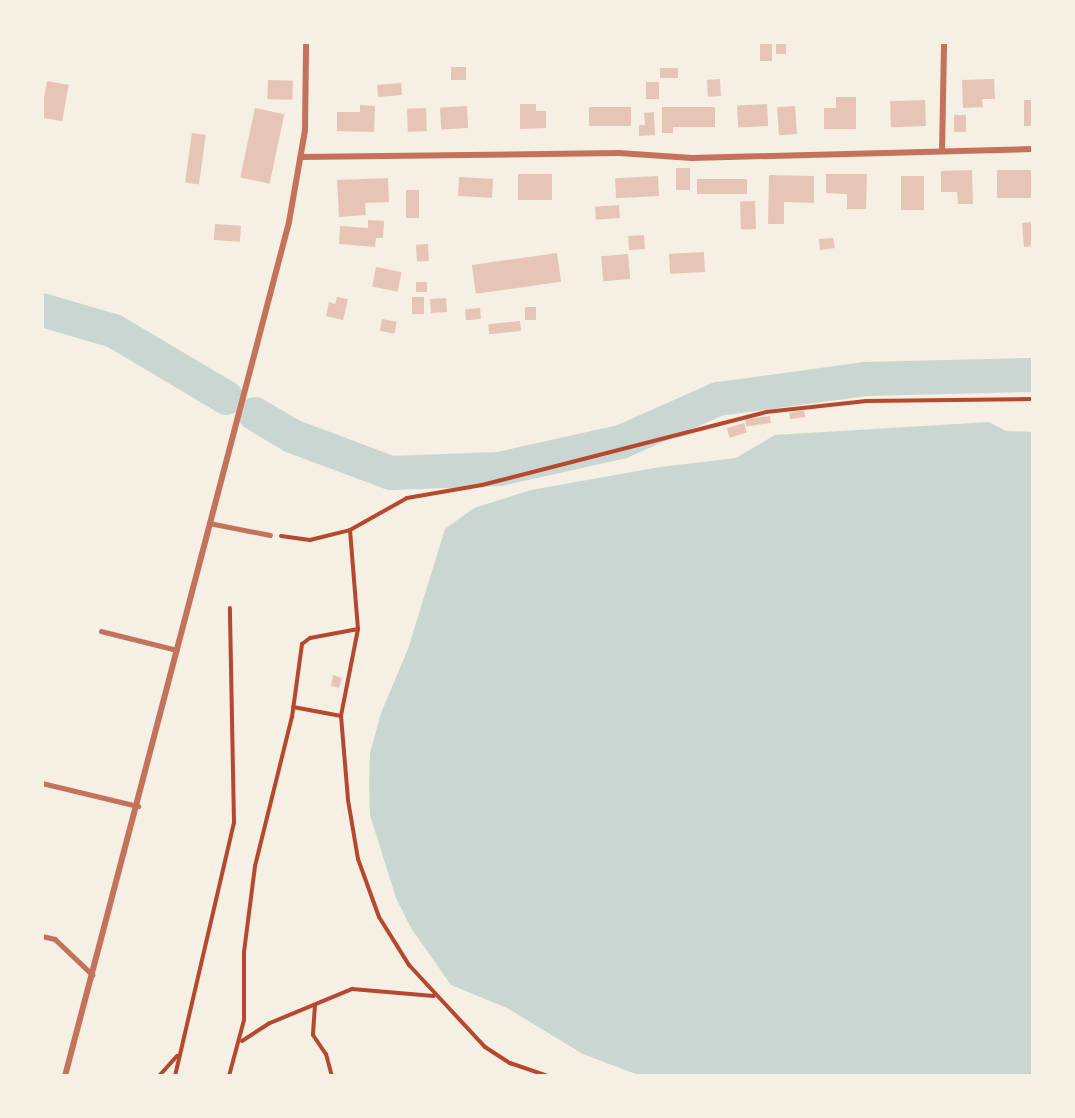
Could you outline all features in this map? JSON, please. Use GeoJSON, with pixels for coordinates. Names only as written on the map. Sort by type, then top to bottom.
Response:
{"type":"FeatureCollection","features":[{"type":"Feature","properties":{"kind":"street"},"geometry":{"type":"LineString","coordinates":[[65,1076],[138,806],[209,523],[279,263],[301,157],[306,42]]}},
{"type":"Feature","properties":{"kind":"street"},"geometry":{"type":"LineString","coordinates":[[942,151],[944,42]]}},
{"type":"Feature","properties":{"kind":"street"},"geometry":{"type":"LineString","coordinates":[[301,157],[619,153],[692,158],[1033,149]]}},
{"type":"Feature","properties":{"kind":"lane"},"geometry":{"type":"LineString","coordinates":[[209,523],[270,535]]}},
{"type":"Feature","properties":{"kind":"lane"},"geometry":{"type":"LineString","coordinates":[[101,631],[177,650]]}},
{"type":"Feature","properties":{"kind":"lane"},"geometry":{"type":"LineString","coordinates":[[42,783],[138,806]]}},
{"type":"Feature","properties":{"kind":"lane"},"geometry":{"type":"LineString","coordinates":[[42,936],[55,939],[93,975]]}},
{"type":"Feature","properties":{"kind":"path"},"geometry":{"type":"LineString","coordinates":[[270,535],[310,540],[350,530],[407,498],[482,485],[766,412],[866,401],[1033,399]]}},
{"type":"Feature","properties":{"kind":"path"},"geometry":{"type":"LineString","coordinates":[[350,530],[358,629],[341,716],[348,800],[358,859],[380,917],[409,965],[485,1047],[510,1063],[547,1076]]}},
{"type":"Feature","properties":{"kind":"path"},"geometry":{"type":"LineString","coordinates":[[175,1076],[178,1055],[234,823],[230,608]]}},
{"type":"Feature","properties":{"kind":"path"},"geometry":{"type":"LineString","coordinates":[[229,1076],[241,1041],[244,952],[255,866],[293,707],[302,644],[310,638],[358,629]]}},
{"type":"Feature","properties":{"kind":"path"},"geometry":{"type":"LineString","coordinates":[[293,707],[341,716]]}},
{"type":"Feature","properties":{"kind":"path"},"geometry":{"type":"LineString","coordinates":[[241,1041],[270,1023],[352,988],[436,996]]}},
{"type":"Feature","properties":{"kind":"path"},"geometry":{"type":"LineString","coordinates":[[315,1005],[313,1035],[326,1054],[332,1076]]}},
{"type":"Feature","properties":{"kind":"path"},"geometry":{"type":"LineString","coordinates":[[159,1076],[178,1055]]}},
{"type":"Feature","properties":{"kind":"shaded area"},"geometry":{"type":"Polygon","coordinates":[[[989,422],[1006,431],[1033,432],[1033,1076],[641,1076],[583,1054],[507,1008],[451,985],[411,928],[396,898],[370,815],[369,785],[370,753],[381,713],[408,649],[445,529],[474,508],[531,490],[660,467],[736,458],[775,435],[989,422]]]}},
{"type":"Feature","properties":{"kind":"building"},"geometry":{"type":"Polygon","coordinates":[[[760,42],[772,42],[772,61],[760,61],[760,42]]]}},
{"type":"Feature","properties":{"kind":"building"},"geometry":{"type":"Polygon","coordinates":[[[776,42],[786,42],[786,54],[776,54],[776,42]]]}},
{"type":"Feature","properties":{"kind":"building"},"geometry":{"type":"Polygon","coordinates":[[[451,67],[466,67],[466,80],[451,80],[451,67]]]}},
{"type":"Feature","properties":{"kind":"building"},"geometry":{"type":"Polygon","coordinates":[[[660,68],[678,68],[678,78],[660,78],[660,68]]]}},
{"type":"Feature","properties":{"kind":"building"},"geometry":{"type":"Polygon","coordinates":[[[720,79],[721,96],[708,97],[707,80],[720,79]]]}},
{"type":"Feature","properties":{"kind":"building"},"geometry":{"type":"Polygon","coordinates":[[[994,79],[995,99],[982,99],[983,107],[963,108],[962,80],[994,79]]]}},
{"type":"Feature","properties":{"kind":"building"},"geometry":{"type":"Polygon","coordinates":[[[268,80],[293,81],[292,100],[267,99],[268,80]]]}},
{"type":"Feature","properties":{"kind":"building"},"geometry":{"type":"Polygon","coordinates":[[[47,81],[69,85],[62,121],[42,118],[47,81]]]}},
{"type":"Feature","properties":{"kind":"building"},"geometry":{"type":"Polygon","coordinates":[[[646,82],[659,82],[659,99],[646,99],[646,82]]]}},
{"type":"Feature","properties":{"kind":"building"},"geometry":{"type":"Polygon","coordinates":[[[401,83],[402,95],[378,97],[377,85],[401,83]]]}},
{"type":"Feature","properties":{"kind":"building"},"geometry":{"type":"Polygon","coordinates":[[[836,97],[856,97],[856,129],[824,129],[824,108],[836,108],[836,97]]]}},
{"type":"Feature","properties":{"kind":"building"},"geometry":{"type":"Polygon","coordinates":[[[925,100],[926,126],[891,127],[890,101],[925,100]]]}},
{"type":"Feature","properties":{"kind":"building"},"geometry":{"type":"Polygon","coordinates":[[[1024,100],[1033,100],[1033,126],[1024,126],[1024,100]]]}},
{"type":"Feature","properties":{"kind":"building"},"geometry":{"type":"Polygon","coordinates":[[[520,104],[536,104],[536,111],[546,111],[546,128],[520,129],[520,104]]]}},
{"type":"Feature","properties":{"kind":"building"},"geometry":{"type":"Polygon","coordinates":[[[767,104],[768,126],[738,128],[737,106],[767,104]]]}},
{"type":"Feature","properties":{"kind":"building"},"geometry":{"type":"Polygon","coordinates":[[[360,105],[375,106],[374,132],[337,131],[337,112],[360,112],[360,105]]]}},
{"type":"Feature","properties":{"kind":"building"},"geometry":{"type":"Polygon","coordinates":[[[467,106],[468,128],[441,129],[440,107],[467,106]]]}},
{"type":"Feature","properties":{"kind":"building"},"geometry":{"type":"Polygon","coordinates":[[[795,106],[797,134],[779,135],[777,107],[795,106]]]}},
{"type":"Feature","properties":{"kind":"building"},"geometry":{"type":"Polygon","coordinates":[[[589,107],[631,107],[631,126],[589,126],[589,107]]]}},
{"type":"Feature","properties":{"kind":"building"},"geometry":{"type":"Polygon","coordinates":[[[662,107],[715,107],[715,127],[673,127],[673,133],[662,133],[662,107]]]}},
{"type":"Feature","properties":{"kind":"building"},"geometry":{"type":"Polygon","coordinates":[[[255,108],[284,114],[270,184],[240,177],[255,108]]]}},
{"type":"Feature","properties":{"kind":"building"},"geometry":{"type":"Polygon","coordinates":[[[426,108],[427,131],[408,132],[407,109],[426,108]]]}},
{"type":"Feature","properties":{"kind":"building"},"geometry":{"type":"Polygon","coordinates":[[[654,112],[655,135],[639,136],[639,125],[645,125],[644,113],[654,112]]]}},
{"type":"Feature","properties":{"kind":"building"},"geometry":{"type":"Polygon","coordinates":[[[954,115],[966,115],[966,132],[954,132],[954,115]]]}},
{"type":"Feature","properties":{"kind":"building"},"geometry":{"type":"Polygon","coordinates":[[[192,133],[206,135],[199,184],[185,183],[192,133]]]}},
{"type":"Feature","properties":{"kind":"building"},"geometry":{"type":"Polygon","coordinates":[[[676,168],[690,168],[690,190],[676,190],[676,168]]]}},
{"type":"Feature","properties":{"kind":"building"},"geometry":{"type":"Polygon","coordinates":[[[972,170],[973,204],[958,204],[957,192],[941,192],[941,171],[972,170]]]}},
{"type":"Feature","properties":{"kind":"building"},"geometry":{"type":"Polygon","coordinates":[[[997,170],[1033,170],[1033,198],[997,198],[997,170]]]}},
{"type":"Feature","properties":{"kind":"building"},"geometry":{"type":"Polygon","coordinates":[[[518,174],[552,174],[552,200],[518,200],[518,174]]]}},
{"type":"Feature","properties":{"kind":"building"},"geometry":{"type":"Polygon","coordinates":[[[826,174],[867,174],[866,209],[847,209],[847,194],[826,193],[826,174]]]}},
{"type":"Feature","properties":{"kind":"building"},"geometry":{"type":"Polygon","coordinates":[[[769,175],[814,176],[814,203],[784,202],[784,224],[768,224],[769,175]]]}},
{"type":"Feature","properties":{"kind":"building"},"geometry":{"type":"Polygon","coordinates":[[[658,176],[659,196],[616,198],[615,178],[658,176]]]}},
{"type":"Feature","properties":{"kind":"building"},"geometry":{"type":"Polygon","coordinates":[[[901,176],[924,176],[924,210],[901,210],[901,176]]]}},
{"type":"Feature","properties":{"kind":"building"},"geometry":{"type":"Polygon","coordinates":[[[459,177],[493,179],[492,198],[458,196],[459,177]]]}},
{"type":"Feature","properties":{"kind":"building"},"geometry":{"type":"Polygon","coordinates":[[[388,178],[389,202],[365,203],[366,215],[339,217],[337,180],[388,178]]]}},
{"type":"Feature","properties":{"kind":"building"},"geometry":{"type":"Polygon","coordinates":[[[697,179],[747,179],[747,194],[697,194],[697,179]]]}},
{"type":"Feature","properties":{"kind":"building"},"geometry":{"type":"Polygon","coordinates":[[[406,190],[419,190],[419,218],[406,218],[406,190]]]}},
{"type":"Feature","properties":{"kind":"building"},"geometry":{"type":"Polygon","coordinates":[[[755,201],[756,229],[741,230],[740,202],[755,201]]]}},
{"type":"Feature","properties":{"kind":"building"},"geometry":{"type":"Polygon","coordinates":[[[619,205],[620,218],[596,220],[595,207],[619,205]]]}},
{"type":"Feature","properties":{"kind":"building"},"geometry":{"type":"Polygon","coordinates":[[[368,220],[384,221],[383,238],[376,238],[375,247],[339,244],[340,226],[368,228],[368,220]]]}},
{"type":"Feature","properties":{"kind":"building"},"geometry":{"type":"Polygon","coordinates":[[[1033,222],[1033,246],[1024,247],[1022,223],[1033,222]]]}},
{"type":"Feature","properties":{"kind":"building"},"geometry":{"type":"Polygon","coordinates":[[[215,224],[241,226],[240,242],[214,240],[215,224]]]}},
{"type":"Feature","properties":{"kind":"building"},"geometry":{"type":"Polygon","coordinates":[[[644,235],[645,249],[629,250],[628,236],[644,235]]]}},
{"type":"Feature","properties":{"kind":"building"},"geometry":{"type":"Polygon","coordinates":[[[833,238],[835,248],[820,250],[819,239],[833,238]]]}},
{"type":"Feature","properties":{"kind":"building"},"geometry":{"type":"Polygon","coordinates":[[[428,244],[429,261],[417,262],[416,245],[428,244]]]}},
{"type":"Feature","properties":{"kind":"building"},"geometry":{"type":"Polygon","coordinates":[[[704,252],[705,272],[670,274],[669,254],[704,252]]]}},
{"type":"Feature","properties":{"kind":"building"},"geometry":{"type":"Polygon","coordinates":[[[557,253],[561,282],[476,294],[472,265],[557,253]]]}},
{"type":"Feature","properties":{"kind":"building"},"geometry":{"type":"Polygon","coordinates":[[[628,254],[630,279],[603,281],[601,256],[628,254]]]}},
{"type":"Feature","properties":{"kind":"building"},"geometry":{"type":"Polygon","coordinates":[[[376,267],[402,272],[398,292],[372,287],[376,267]]]}},
{"type":"Feature","properties":{"kind":"building"},"geometry":{"type":"Polygon","coordinates":[[[416,282],[427,282],[427,292],[416,292],[416,282]]]}},
{"type":"Feature","properties":{"kind":"building"},"geometry":{"type":"Polygon","coordinates":[[[337,297],[348,299],[343,320],[326,316],[329,302],[335,304],[337,297]]]}},
{"type":"Feature","properties":{"kind":"building"},"geometry":{"type":"Polygon","coordinates":[[[412,297],[424,297],[424,314],[412,314],[412,297]]]}},
{"type":"Feature","properties":{"kind":"building"},"geometry":{"type":"Polygon","coordinates":[[[446,298],[447,312],[431,313],[430,299],[446,298]]]}},
{"type":"Feature","properties":{"kind":"building"},"geometry":{"type":"Polygon","coordinates":[[[525,307],[536,307],[536,320],[525,320],[525,307]]]}},
{"type":"Feature","properties":{"kind":"building"},"geometry":{"type":"Polygon","coordinates":[[[480,308],[481,319],[466,320],[465,309],[480,308]]]}},
{"type":"Feature","properties":{"kind":"building"},"geometry":{"type":"Polygon","coordinates":[[[382,319],[397,322],[394,334],[380,331],[382,319]]]}},
{"type":"Feature","properties":{"kind":"building"},"geometry":{"type":"Polygon","coordinates":[[[520,321],[521,331],[489,334],[488,324],[520,321]]]}},
{"type":"Feature","properties":{"kind":"building"},"geometry":{"type":"Polygon","coordinates":[[[804,410],[805,417],[790,419],[789,413],[804,410]]]}},
{"type":"Feature","properties":{"kind":"building"},"geometry":{"type":"Polygon","coordinates":[[[770,416],[771,423],[746,426],[745,419],[770,416]]]}},
{"type":"Feature","properties":{"kind":"building"},"geometry":{"type":"Polygon","coordinates":[[[744,423],[747,433],[730,438],[727,428],[744,423]]]}},
{"type":"Feature","properties":{"kind":"building"},"geometry":{"type":"Polygon","coordinates":[[[333,675],[342,678],[339,688],[331,686],[333,675]]]}},
{"type":"Feature","properties":{"kind":"waterway"},"geometry":{"type":"LineString","coordinates":[[42,310],[114,331],[227,398]]}},
{"type":"Feature","properties":{"kind":"waterway"},"geometry":{"type":"LineString","coordinates":[[255,414],[292,436],[391,473],[499,469],[621,442],[718,399],[865,379],[1033,375]]}}]}
